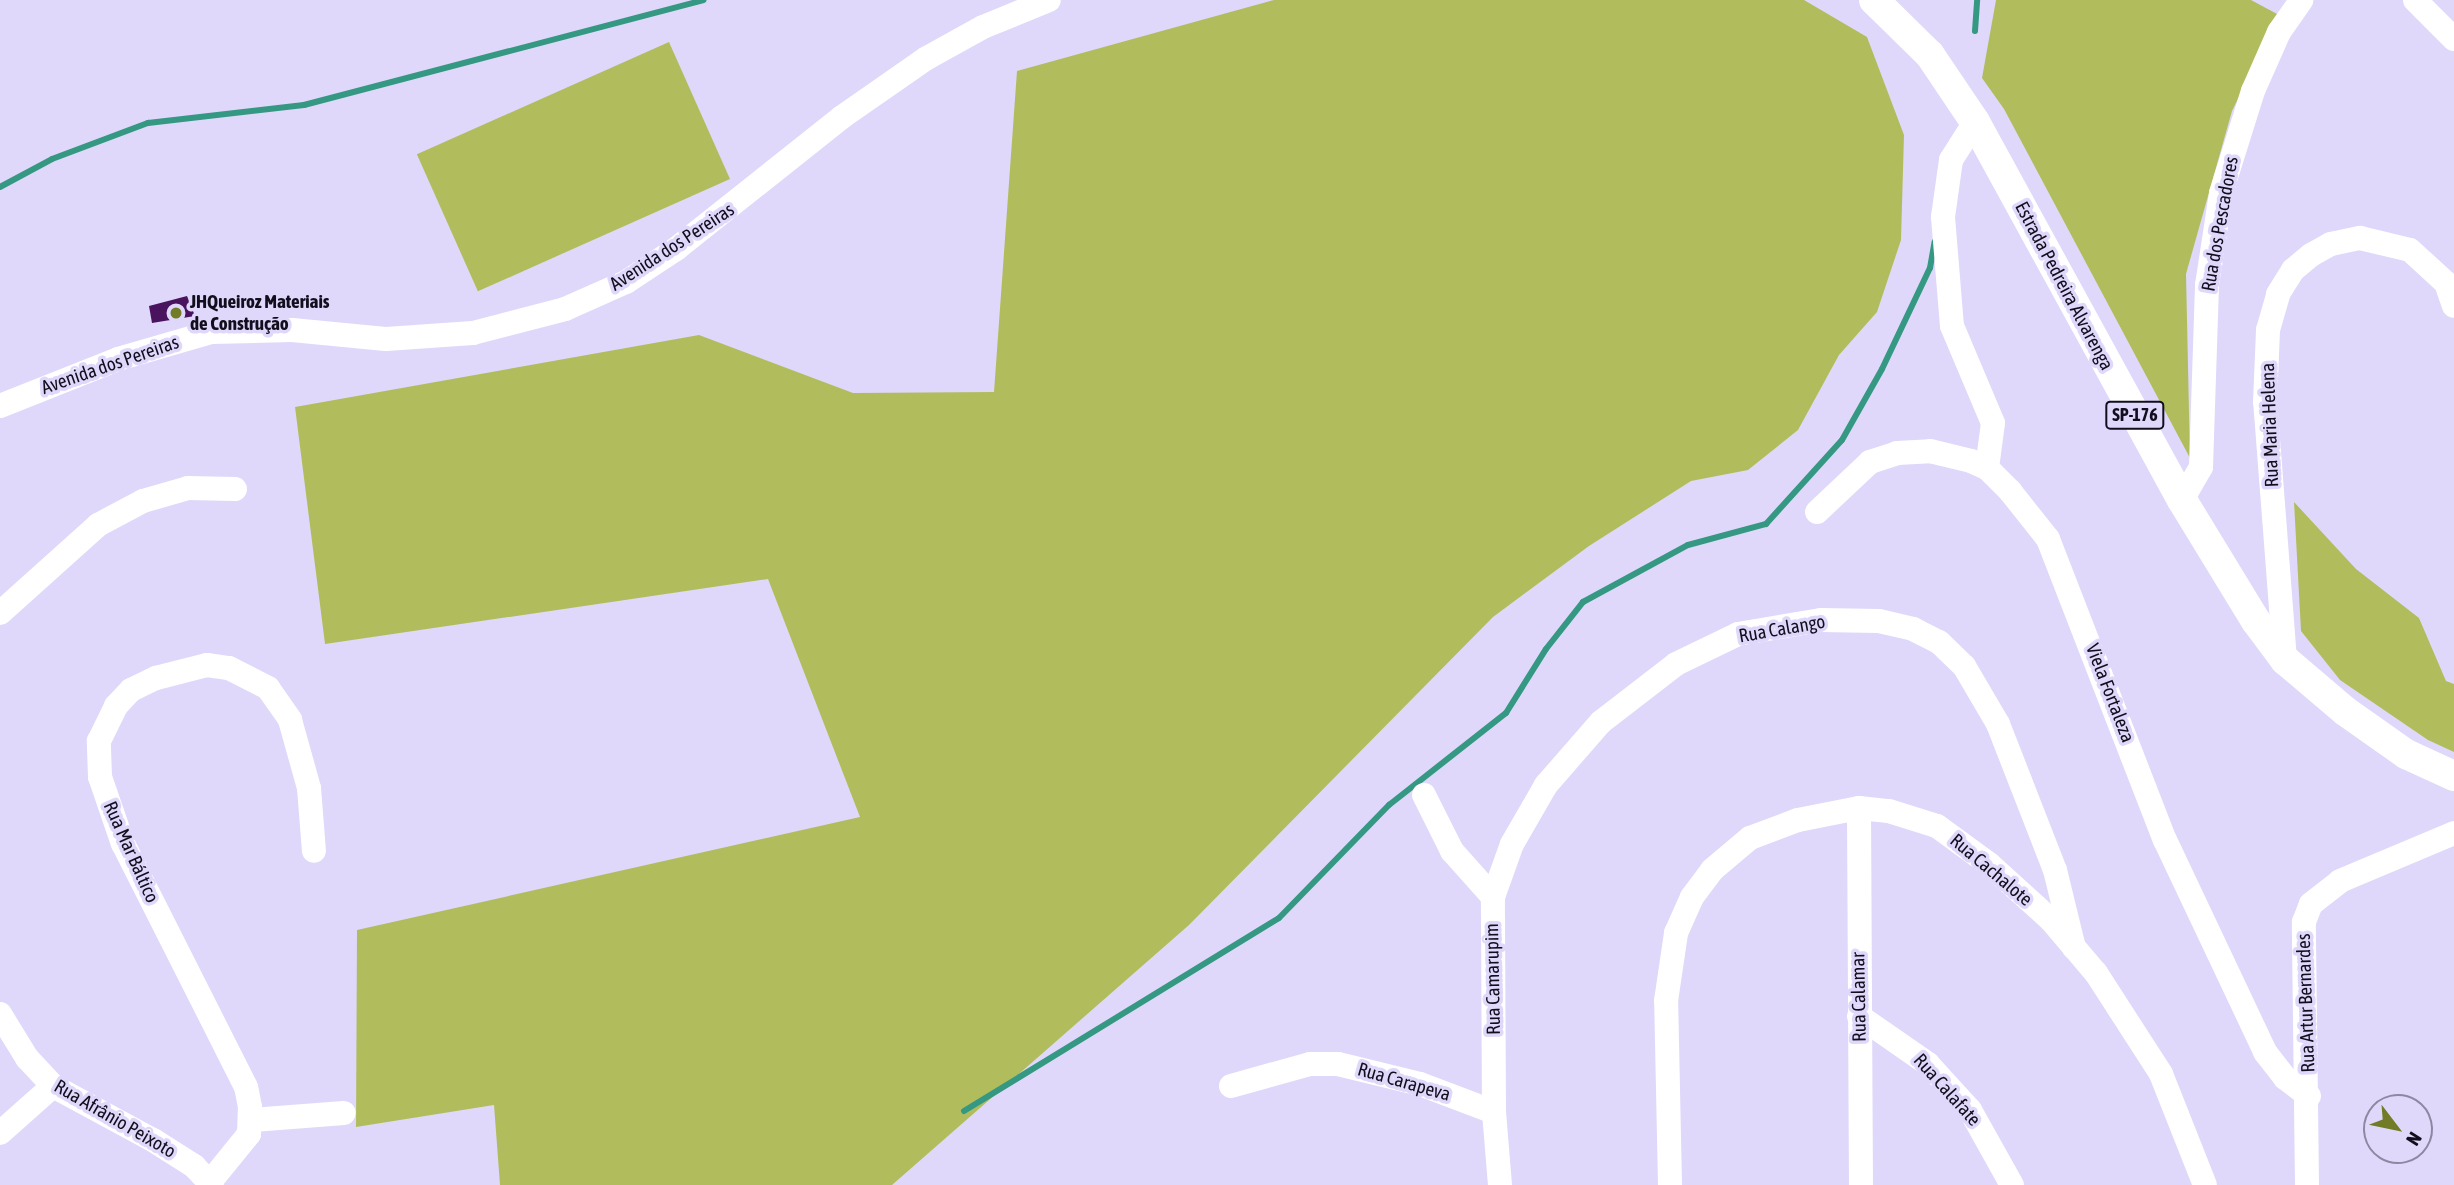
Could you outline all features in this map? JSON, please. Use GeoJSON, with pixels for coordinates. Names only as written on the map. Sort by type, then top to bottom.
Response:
{"type":"FeatureCollection","features":[{"type":"Feature","properties":{"kind":"main road","name":"Estrada Pedreira Alvarenga"},"geometry":{"type":"LineString","coordinates":[[1874,0],[1930,55],[1975,122],[2182,500],[2234,589],[2286,660],[2345,711],[2406,754],[2454,776]]}},
{"type":"Feature","properties":{"kind":"street","name":"Avenida dos Pereiras"},"geometry":{"type":"LineString","coordinates":[[0,406],[118,359],[211,332],[292,330],[386,338],[460,334],[565,309],[626,282],[676,249],[842,117],[927,58],[983,27],[1049,0]]}},
{"type":"Feature","properties":{"kind":"street","name":"Rua dos Pescadores"},"geometry":{"type":"LineString","coordinates":[[2182,500],[2202,458],[2207,285],[2221,193],[2253,91],[2279,32],[2301,0]]}},
{"type":"Feature","properties":{"kind":"street"},"geometry":{"type":"LineString","coordinates":[[2415,0],[2454,39]]}},
{"type":"Feature","properties":{"kind":"street"},"geometry":{"type":"LineString","coordinates":[[1817,512],[1870,462],[1898,453],[1930,451],[1987,468],[1993,423],[1952,326],[1944,217],[1951,160],[1975,122]]}},
{"type":"Feature","properties":{"kind":"street","name":"Rua Maria Helena"},"geometry":{"type":"LineString","coordinates":[[2286,660],[2265,401],[2268,330],[2278,294],[2311,255],[2331,244],[2360,238],[2410,250],[2446,283],[2454,306]]}},
{"type":"Feature","properties":{"kind":"street","name":"Viela Fortaleza"},"geometry":{"type":"LineString","coordinates":[[1987,468],[2048,539],[2165,840],[2265,1052],[2285,1078],[2309,1096]]}},
{"type":"Feature","properties":{"kind":"street"},"geometry":{"type":"LineString","coordinates":[[0,613],[60,555],[120,513],[143,501],[188,488],[235,489]]}},
{"type":"Feature","properties":{"kind":"street","name":"Rua Calango"},"geometry":{"type":"LineString","coordinates":[[1493,897],[1512,844],[1546,785],[1574,749],[1638,689],[1738,634],[1821,620],[1879,621],[1913,629],[1939,642],[1964,666],[1998,724],[2043,836],[2066,899],[2074,948]]}},
{"type":"Feature","properties":{"kind":"street","name":"Rua Mar Báltico"},"geometry":{"type":"LineString","coordinates":[[252,1120],[246,1087],[123,844],[100,777],[99,741],[116,706],[131,690],[156,678],[207,665],[229,668],[268,688],[290,720],[303,765],[314,851]]}},
{"type":"Feature","properties":{"kind":"street","name":"Rua Camarupim"},"geometry":{"type":"LineString","coordinates":[[1424,795],[1452,851],[1493,897],[1494,1112],[1500,1185]]}},
{"type":"Feature","properties":{"kind":"street","name":"Rua Cachalote"},"geometry":{"type":"LineString","coordinates":[[1670,1185],[1667,990],[1676,933],[1692,897],[1712,870],[1750,838],[1798,820],[1859,808],[1889,811],[1937,826],[1989,864],[2074,948],[2096,973],[2161,1074],[2205,1185]]}},
{"type":"Feature","properties":{"kind":"street","name":"Rua Calamar"},"geometry":{"type":"LineString","coordinates":[[1859,808],[1861,1185]]}},
{"type":"Feature","properties":{"kind":"street","name":"Rua Artur Bernardes"},"geometry":{"type":"LineString","coordinates":[[2307,1185],[2309,1096],[2302,971],[2304,922],[2311,904],[2340,881],[2454,833]]}},
{"type":"Feature","properties":{"kind":"street","name":"Rua Afrânio Peixoto"},"geometry":{"type":"LineString","coordinates":[[0,1014],[27,1058],[53,1086],[153,1140],[194,1166],[211,1183]]}},
{"type":"Feature","properties":{"kind":"street","name":"Rua Calafate"},"geometry":{"type":"LineString","coordinates":[[1859,1016],[1928,1063],[1970,1110],[2012,1185]]}},
{"type":"Feature","properties":{"kind":"street","name":"Rua Carapeva"},"geometry":{"type":"LineString","coordinates":[[1231,1086],[1310,1064],[1338,1064],[1420,1084],[1494,1112]]}},
{"type":"Feature","properties":{"kind":"street"},"geometry":{"type":"LineString","coordinates":[[0,1133],[53,1086]]}},
{"type":"Feature","properties":{"kind":"street"},"geometry":{"type":"LineString","coordinates":[[211,1183],[241,1147],[252,1120],[344,1113]]}},
{"type":"Feature","properties":{"kind":"green space"},"geometry":{"type":"Polygon","coordinates":[[[1274,0],[1804,0],[1867,37],[1904,135],[1901,240],[1877,312],[1839,355],[1798,430],[1748,470],[1691,481],[1589,546],[1493,617],[1189,925],[892,1185],[500,1185],[494,1105],[356,1127],[357,930],[860,817],[768,579],[325,644],[295,407],[699,335],[853,393],[994,392],[1017,71],[1274,0]]]}},
{"type":"Feature","properties":{"kind":"green space"},"geometry":{"type":"Polygon","coordinates":[[[1996,0],[2251,0],[2279,15],[2232,111],[2186,274],[2190,458],[2004,109],[1982,78],[1996,0]]]}},
{"type":"Feature","properties":{"kind":"green space"},"geometry":{"type":"Polygon","coordinates":[[[669,42],[730,179],[478,291],[417,154],[669,42]]]}},
{"type":"Feature","properties":{"kind":"green space"},"geometry":{"type":"Polygon","coordinates":[[[2294,502],[2356,569],[2419,618],[2446,681],[2454,684],[2454,752],[2428,740],[2340,680],[2301,631],[2294,502]]]}},
{"type":"Feature","properties":{"kind":"building","name":"JHQueiroz Materiais de Construção"},"geometry":{"type":"Polygon","coordinates":[[[187,296],[195,316],[152,323],[149,306],[187,296]]]}},
{"type":"Feature","properties":{"kind":"waterway"},"geometry":{"type":"LineString","coordinates":[[0,187],[52,159],[148,123],[304,105],[703,0]]}},
{"type":"Feature","properties":{"kind":"waterway"},"geometry":{"type":"LineString","coordinates":[[1975,31],[1977,0]]}},
{"type":"Feature","properties":{"kind":"waterway"},"geometry":{"type":"LineString","coordinates":[[964,1111],[1279,918],[1389,805],[1506,713],[1546,649],[1583,602],[1688,545],[1766,524],[1842,440],[1882,369],[1930,268],[1935,241]]}},
{"type":"Feature","properties":{"kind":"place","name":"JHQueiroz Materiais de Construção"},"geometry":{"type":"Point","coordinates":[176,313]}}]}
